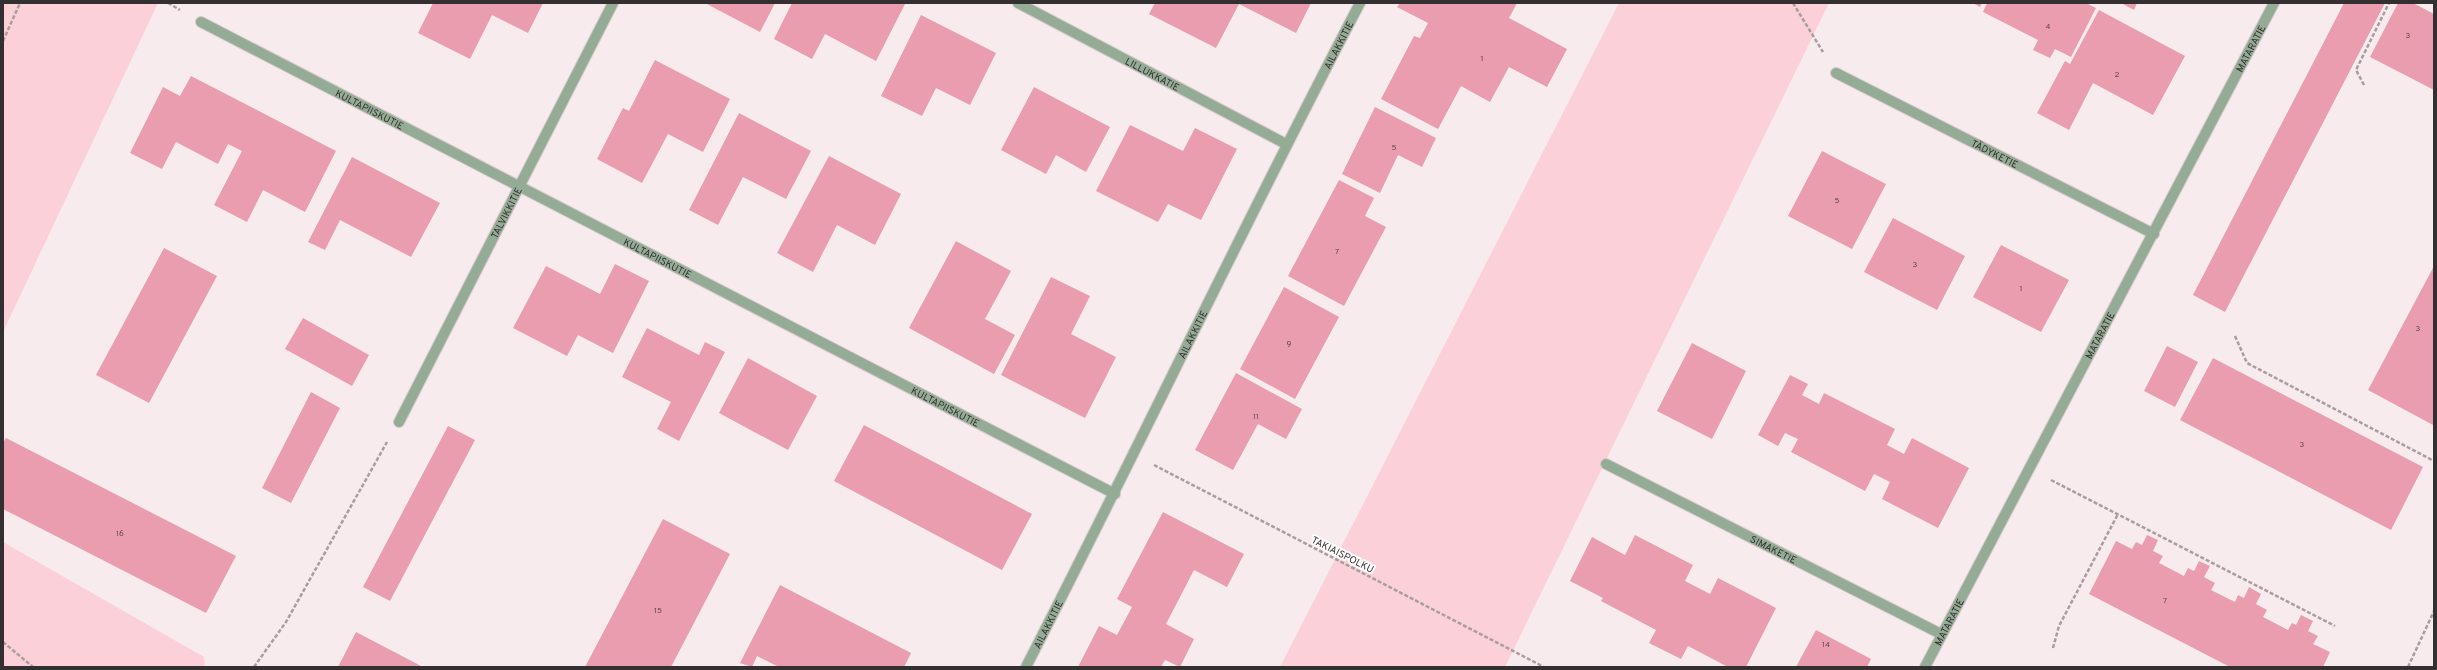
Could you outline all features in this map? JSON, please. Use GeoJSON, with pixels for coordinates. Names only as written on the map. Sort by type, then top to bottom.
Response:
{"type":"FeatureCollection","features":[{"type":"Feature","properties":{"kind":"street","name":"TALVIKKITIE"},"geometry":{"type":"LineString","coordinates":[[399,422],[613,3]]}},
{"type":"Feature","properties":{"kind":"street","name":"LILLUKKATIE"},"geometry":{"type":"LineString","coordinates":[[1018,3],[1286,144]]}},
{"type":"Feature","properties":{"kind":"street","name":"AILAKKITIE"},"geometry":{"type":"LineString","coordinates":[[1026,667],[1115,494],[1286,144],[1360,3]]}},
{"type":"Feature","properties":{"kind":"street","name":"MATARATIE"},"geometry":{"type":"LineString","coordinates":[[1924,667],[2154,234],[2274,3]]}},
{"type":"Feature","properties":{"kind":"street","name":"KULTAPIISKUTIE"},"geometry":{"type":"LineString","coordinates":[[201,22],[1115,494]]}},
{"type":"Feature","properties":{"kind":"street","name":"TÄDYKETIE"},"geometry":{"type":"LineString","coordinates":[[1836,73],[2154,234]]}},
{"type":"Feature","properties":{"kind":"street","name":"SIMAKETIE"},"geometry":{"type":"LineString","coordinates":[[1606,464],[1941,634]]}},
{"type":"Feature","properties":{"kind":"path"},"geometry":{"type":"LineString","coordinates":[[3,41],[20,3]]}},
{"type":"Feature","properties":{"kind":"path"},"geometry":{"type":"LineString","coordinates":[[1794,3],[1836,73]]}},
{"type":"Feature","properties":{"kind":"path"},"geometry":{"type":"LineString","coordinates":[[2364,85],[2356,70],[2389,3]]}},
{"type":"Feature","properties":{"kind":"path"},"geometry":{"type":"LineString","coordinates":[[2235,336],[2247,363],[2434,461]]}},
{"type":"Feature","properties":{"kind":"path"},"geometry":{"type":"LineString","coordinates":[[254,667],[286,622],[399,422]]}},
{"type":"Feature","properties":{"kind":"path","name":"TAKIAISPOLKU"},"geometry":{"type":"LineString","coordinates":[[1134,455],[1544,667]]}},
{"type":"Feature","properties":{"kind":"path"},"geometry":{"type":"LineString","coordinates":[[2029,469],[2335,626]]}},
{"type":"Feature","properties":{"kind":"path"},"geometry":{"type":"LineString","coordinates":[[2053,648],[2059,626],[2118,514]]}},
{"type":"Feature","properties":{"kind":"path"},"geometry":{"type":"LineString","coordinates":[[2408,667],[2434,611]]}},
{"type":"Feature","properties":{"kind":"path"},"geometry":{"type":"LineString","coordinates":[[3,642],[33,667]]}},
{"type":"Feature","properties":{"kind":"shaded area"},"geometry":{"type":"Polygon","coordinates":[[[3,3],[158,3],[3,332],[3,3]]]}},
{"type":"Feature","properties":{"kind":"shaded area"},"geometry":{"type":"Polygon","coordinates":[[[1619,3],[1829,3],[1505,667],[1280,667],[1619,3]]]}},
{"type":"Feature","properties":{"kind":"shaded area"},"geometry":{"type":"Polygon","coordinates":[[[3,542],[204,657],[205,667],[3,667],[3,542]]]}},
{"type":"Feature","properties":{"kind":"building"},"geometry":{"type":"Polygon","coordinates":[[[433,3],[543,3],[528,33],[492,15],[470,59],[418,33],[433,3]]]}},
{"type":"Feature","properties":{"kind":"building"},"geometry":{"type":"Polygon","coordinates":[[[705,3],[775,3],[760,32],[705,3]]]}},
{"type":"Feature","properties":{"kind":"building"},"geometry":{"type":"Polygon","coordinates":[[[792,3],[905,4],[876,61],[825,34],[812,59],[774,39],[792,3]]]}},
{"type":"Feature","properties":{"kind":"building"},"geometry":{"type":"Polygon","coordinates":[[[1155,3],[1311,3],[1296,33],[1239,4],[1216,48],[1149,14],[1155,3]]]}},
{"type":"Feature","properties":{"kind":"building"},"geometry":{"type":"Polygon","coordinates":[[[1400,3],[1517,3],[1509,18],[1567,49],[1547,87],[1509,67],[1490,102],[1461,86],[1438,129],[1381,99],[1414,36],[1420,38],[1428,23],[1397,7],[1400,3]]]}},
{"type":"Feature","properties":{"kind":"building"},"geometry":{"type":"Polygon","coordinates":[[[1973,3],[1982,3],[1980,7],[1973,3]]]}},
{"type":"Feature","properties":{"kind":"building"},"geometry":{"type":"Polygon","coordinates":[[[1987,3],[2086,3],[2096,8],[2071,57],[2055,49],[2050,58],[2033,50],[2038,40],[1983,12],[1987,3]]]}},
{"type":"Feature","properties":{"kind":"building"},"geometry":{"type":"Polygon","coordinates":[[[2121,3],[2137,3],[2134,10],[2121,3]]]}},
{"type":"Feature","properties":{"kind":"building"},"geometry":{"type":"Polygon","coordinates":[[[2344,3],[2385,3],[2225,312],[2193,295],[2344,3]]]}},
{"type":"Feature","properties":{"kind":"building"},"geometry":{"type":"Polygon","coordinates":[[[2398,3],[2413,3],[2434,14],[2434,90],[2370,57],[2398,3]]]}},
{"type":"Feature","properties":{"kind":"building"},"geometry":{"type":"Polygon","coordinates":[[[2099,10],[2185,56],[2153,115],[2093,83],[2069,130],[2037,113],[2065,61],[2070,64],[2099,10]]]}},
{"type":"Feature","properties":{"kind":"building"},"geometry":{"type":"Polygon","coordinates":[[[921,15],[996,53],[970,105],[936,88],[922,116],[881,96],[921,15]]]}},
{"type":"Feature","properties":{"kind":"building"},"geometry":{"type":"Polygon","coordinates":[[[655,60],[730,99],[703,152],[668,134],[642,183],[597,159],[623,108],[629,111],[655,60]]]}},
{"type":"Feature","properties":{"kind":"building"},"geometry":{"type":"Polygon","coordinates":[[[191,76],[336,151],[305,212],[263,190],[247,222],[214,205],[242,151],[228,144],[218,164],[176,142],[162,169],[130,153],[163,87],[180,96],[191,76]]]}},
{"type":"Feature","properties":{"kind":"building"},"geometry":{"type":"Polygon","coordinates":[[[1034,87],[1110,127],[1086,172],[1056,155],[1046,174],[1001,150],[1034,87]]]}},
{"type":"Feature","properties":{"kind":"building"},"geometry":{"type":"Polygon","coordinates":[[[1375,107],[1436,138],[1422,167],[1398,155],[1380,193],[1342,174],[1375,107]]]}},
{"type":"Feature","properties":{"kind":"building"},"geometry":{"type":"Polygon","coordinates":[[[739,113],[811,151],[786,199],[743,177],[718,225],[689,210],[739,113]]]}},
{"type":"Feature","properties":{"kind":"building"},"geometry":{"type":"Polygon","coordinates":[[[1130,125],[1183,151],[1195,128],[1237,149],[1201,220],[1168,204],[1158,222],[1096,191],[1130,125]]]}},
{"type":"Feature","properties":{"kind":"building"},"geometry":{"type":"Polygon","coordinates":[[[1822,151],[1886,184],[1852,249],[1788,216],[1822,151]]]}},
{"type":"Feature","properties":{"kind":"building"},"geometry":{"type":"Polygon","coordinates":[[[829,156],[901,194],[875,245],[837,225],[813,272],[777,253],[829,156]]]}},
{"type":"Feature","properties":{"kind":"building"},"geometry":{"type":"Polygon","coordinates":[[[352,157],[440,203],[411,257],[340,220],[325,250],[308,242],[352,157]]]}},
{"type":"Feature","properties":{"kind":"building"},"geometry":{"type":"Polygon","coordinates":[[[1339,180],[1374,198],[1365,216],[1386,227],[1344,306],[1288,276],[1339,180]]]}},
{"type":"Feature","properties":{"kind":"building"},"geometry":{"type":"Polygon","coordinates":[[[1893,218],[1965,256],[1937,310],[1864,272],[1893,218]]]}},
{"type":"Feature","properties":{"kind":"building"},"geometry":{"type":"Polygon","coordinates":[[[956,241],[1011,271],[985,319],[1015,335],[994,374],[909,328],[956,241]]]}},
{"type":"Feature","properties":{"kind":"building"},"geometry":{"type":"Polygon","coordinates":[[[2001,245],[2069,280],[2041,332],[1973,297],[2001,245]]]}},
{"type":"Feature","properties":{"kind":"building"},"geometry":{"type":"Polygon","coordinates":[[[164,248],[217,276],[149,403],[96,375],[164,248]]]}},
{"type":"Feature","properties":{"kind":"building"},"geometry":{"type":"Polygon","coordinates":[[[615,264],[649,281],[613,353],[578,335],[567,356],[513,328],[546,266],[600,294],[615,264]]]}},
{"type":"Feature","properties":{"kind":"building"},"geometry":{"type":"Polygon","coordinates":[[[2434,266],[2434,423],[2433,425],[2368,390],[2434,266]]]}},
{"type":"Feature","properties":{"kind":"building"},"geometry":{"type":"Polygon","coordinates":[[[1051,277],[1090,296],[1071,334],[1116,357],[1085,418],[1001,375],[1051,277]]]}},
{"type":"Feature","properties":{"kind":"building"},"geometry":{"type":"Polygon","coordinates":[[[1284,287],[1339,317],[1295,399],[1240,369],[1284,287]]]}},
{"type":"Feature","properties":{"kind":"building"},"geometry":{"type":"Polygon","coordinates":[[[303,318],[369,355],[352,386],[285,349],[303,318]]]}},
{"type":"Feature","properties":{"kind":"building"},"geometry":{"type":"Polygon","coordinates":[[[647,328],[699,355],[705,342],[725,352],[679,441],[657,429],[671,402],[622,377],[647,328]]]}},
{"type":"Feature","properties":{"kind":"building"},"geometry":{"type":"Polygon","coordinates":[[[1692,343],[1746,371],[1712,439],[1657,411],[1692,343]]]}},
{"type":"Feature","properties":{"kind":"building"},"geometry":{"type":"Polygon","coordinates":[[[2167,346],[2198,362],[2175,407],[2144,391],[2167,346]]]}},
{"type":"Feature","properties":{"kind":"building"},"geometry":{"type":"Polygon","coordinates":[[[748,358],[817,396],[788,450],[719,413],[748,358]]]}},
{"type":"Feature","properties":{"kind":"building"},"geometry":{"type":"Polygon","coordinates":[[[2213,358],[2423,467],[2391,530],[2180,420],[2213,358]]]}},
{"type":"Feature","properties":{"kind":"building"},"geometry":{"type":"Polygon","coordinates":[[[1236,373],[1302,409],[1286,439],[1258,424],[1233,470],[1195,450],[1236,373]]]}},
{"type":"Feature","properties":{"kind":"building"},"geometry":{"type":"Polygon","coordinates":[[[1790,375],[1808,384],[1802,395],[1819,404],[1824,393],[1895,429],[1887,445],[1904,454],[1912,438],[1969,468],[1938,528],[1882,499],[1890,482],[1874,474],[1865,491],[1791,452],[1798,439],[1785,433],[1778,446],[1758,435],[1790,375]]]}},
{"type":"Feature","properties":{"kind":"building"},"geometry":{"type":"Polygon","coordinates":[[[311,392],[340,408],[291,503],[262,488],[311,392]]]}},
{"type":"Feature","properties":{"kind":"building"},"geometry":{"type":"Polygon","coordinates":[[[864,425],[1032,514],[1002,570],[834,481],[864,425]]]}},
{"type":"Feature","properties":{"kind":"building"},"geometry":{"type":"Polygon","coordinates":[[[448,426],[475,440],[390,601],[363,587],[448,426]]]}},
{"type":"Feature","properties":{"kind":"building"},"geometry":{"type":"Polygon","coordinates":[[[6,438],[236,556],[206,613],[3,509],[3,443],[6,438]]]}},
{"type":"Feature","properties":{"kind":"building"},"geometry":{"type":"Polygon","coordinates":[[[1163,512],[1244,554],[1227,587],[1194,570],[1166,624],[1194,639],[1180,667],[1165,660],[1161,667],[1078,667],[1099,626],[1117,635],[1132,607],[1117,599],[1163,512]]]}},
{"type":"Feature","properties":{"kind":"building"},"geometry":{"type":"Polygon","coordinates":[[[663,519],[730,554],[671,667],[585,667],[663,519]]]}},
{"type":"Feature","properties":{"kind":"building"},"geometry":{"type":"Polygon","coordinates":[[[1635,535],[1693,565],[1685,581],[1710,594],[1718,578],[1776,608],[1746,667],[1728,667],[1688,646],[1681,659],[1649,643],[1656,630],[1601,601],[1603,598],[1570,581],[1592,537],[1625,555],[1635,535]]]}},
{"type":"Feature","properties":{"kind":"building"},"geometry":{"type":"Polygon","coordinates":[[[2147,535],[2158,540],[2153,551],[2163,556],[2159,563],[2184,576],[2188,568],[2194,571],[2199,561],[2210,566],[2204,577],[2215,583],[2211,590],[2235,602],[2238,595],[2244,598],[2249,587],[2261,594],[2256,604],[2267,610],[2263,617],[2288,630],[2292,623],[2296,625],[2301,615],[2313,621],[2308,631],[2318,636],[2313,644],[2330,652],[2323,667],[2230,667],[2089,594],[2116,541],[2132,549],[2136,542],[2142,545],[2147,535]]]}},
{"type":"Feature","properties":{"kind":"building"},"geometry":{"type":"Polygon","coordinates":[[[780,585],[911,653],[904,667],[779,667],[757,656],[752,667],[740,663],[780,585]]]}},
{"type":"Feature","properties":{"kind":"building"},"geometry":{"type":"Polygon","coordinates":[[[1816,630],[1871,659],[1867,667],[1796,667],[1816,630]]]}},
{"type":"Feature","properties":{"kind":"building"},"geometry":{"type":"Polygon","coordinates":[[[356,632],[423,667],[338,667],[356,632]]]}}]}
